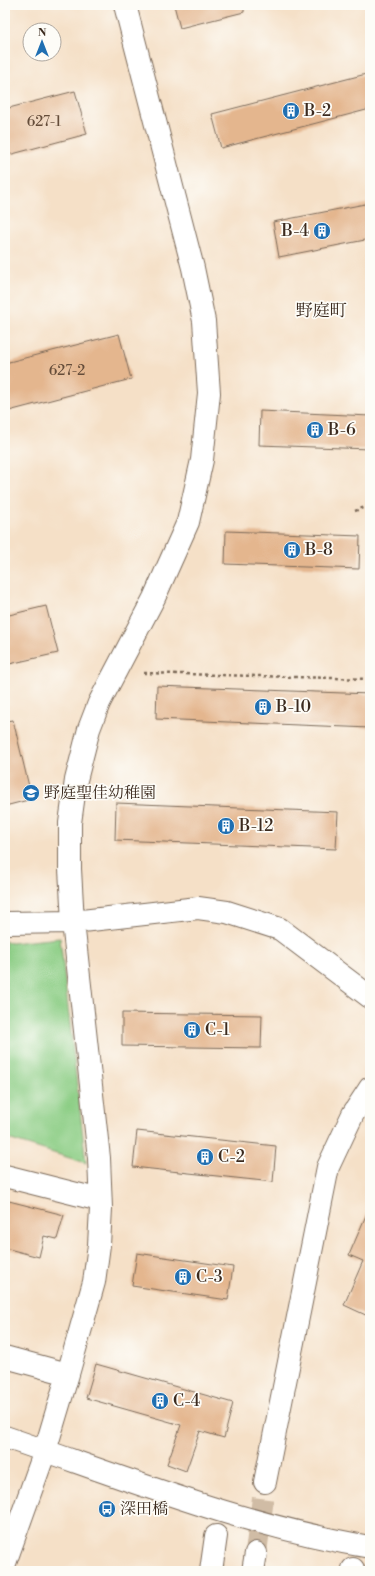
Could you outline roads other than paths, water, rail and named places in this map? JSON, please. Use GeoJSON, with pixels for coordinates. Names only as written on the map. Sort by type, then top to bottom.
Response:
{"type":"FeatureCollection","features":[{"type":"Feature","properties":{"kind":"street"},"geometry":{"type":"LineString","coordinates":[[5,1563],[45,1451],[68,1374],[94,1282],[99,1246],[99,1158],[73,922],[70,823],[76,780],[82,754],[99,703],[154,598],[188,522],[202,460],[209,393],[204,321],[193,268],[125,5]]}},
{"type":"Feature","properties":{"kind":"street"},"geometry":{"type":"LineString","coordinates":[[5,923],[73,922],[198,908],[227,912],[280,930],[370,997]]}},
{"type":"Feature","properties":{"kind":"street"},"geometry":{"type":"LineString","coordinates":[[265,1482],[328,1167],[353,1114],[370,1088]]}},
{"type":"Feature","properties":{"kind":"street"},"geometry":{"type":"LineString","coordinates":[[5,1176],[100,1200]]}},
{"type":"Feature","properties":{"kind":"street"},"geometry":{"type":"LineString","coordinates":[[5,1357],[68,1374]]}},
{"type":"Feature","properties":{"kind":"street"},"geometry":{"type":"LineString","coordinates":[[5,1437],[218,1511],[320,1538],[370,1547]]}},
{"type":"Feature","properties":{"kind":"street"},"geometry":{"type":"LineString","coordinates":[[211,1571],[216,1536]]}},
{"type":"Feature","properties":{"kind":"tunnel"},"geometry":{"type":"LineString","coordinates":[[256,1553],[265,1482]]}},
{"type":"Feature","properties":{"kind":"place","name":"B-2"},"geometry":{"type":"Point","coordinates":[291,111]}},
{"type":"Feature","properties":{"kind":"place","name":"B-4"},"geometry":{"type":"Point","coordinates":[322,231]}},
{"type":"Feature","properties":{"kind":"place","name":"B-6"},"geometry":{"type":"Point","coordinates":[315,430]}},
{"type":"Feature","properties":{"kind":"place","name":"B-8"},"geometry":{"type":"Point","coordinates":[292,550]}},
{"type":"Feature","properties":{"kind":"place","name":"B-10"},"geometry":{"type":"Point","coordinates":[263,707]}},
{"type":"Feature","properties":{"kind":"place","name":"野庭聖佳幼稚園"},"geometry":{"type":"Point","coordinates":[31,793]}},
{"type":"Feature","properties":{"kind":"place","name":"B-12"},"geometry":{"type":"Point","coordinates":[226,826]}},
{"type":"Feature","properties":{"kind":"place","name":"C-1"},"geometry":{"type":"Point","coordinates":[192,1030]}},
{"type":"Feature","properties":{"kind":"place","name":"C-2"},"geometry":{"type":"Point","coordinates":[205,1157]}},
{"type":"Feature","properties":{"kind":"place","name":"C-3"},"geometry":{"type":"Point","coordinates":[183,1277]}},
{"type":"Feature","properties":{"kind":"place","name":"C-4"},"geometry":{"type":"Point","coordinates":[160,1401]}},
{"type":"Feature","properties":{"kind":"place","name":"深田橋"},"geometry":{"type":"Point","coordinates":[107,1509]}},
{"type":"Feature","properties":{"kind":"district","name":"野庭町"},"geometry":{"type":"Point","coordinates":[321,311]}}]}
